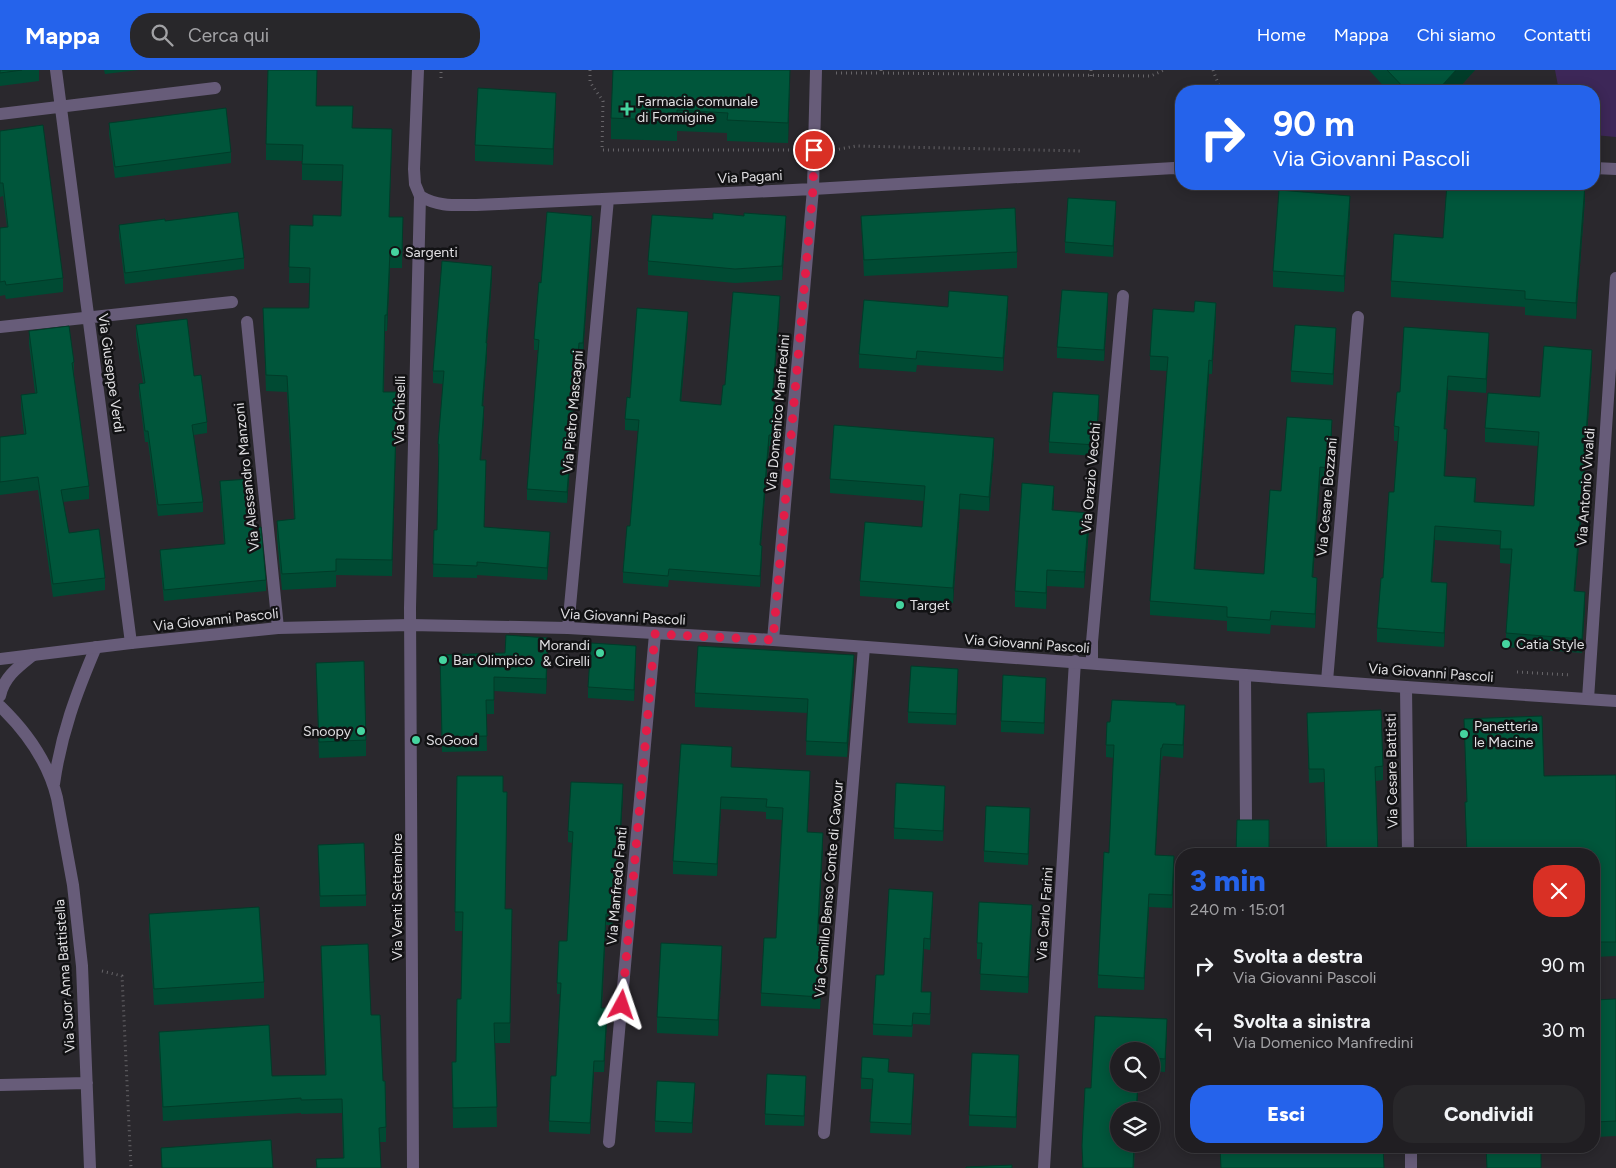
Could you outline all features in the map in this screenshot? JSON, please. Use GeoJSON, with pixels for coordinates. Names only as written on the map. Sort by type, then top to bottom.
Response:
{"type":"FeatureCollection","features":[{"type":"Feature","properties":{"kind":"street","name":"Via Giuseppe Verdi"},"geometry":{"type":"LineString","coordinates":[[56,70],[131,643]]}},
{"type":"Feature","properties":{"kind":"street","name":"Via Ghiselli"},"geometry":{"type":"LineString","coordinates":[[410,625],[420,196],[415,184],[414,169],[418,70]]}},
{"type":"Feature","properties":{"kind":"street","name":"Via Domenico Manfredini"},"geometry":{"type":"LineString","coordinates":[[773,640],[813,189],[816,70]]}},
{"type":"Feature","properties":{"kind":"street"},"geometry":{"type":"LineString","coordinates":[[0,114],[215,88]]}},
{"type":"Feature","properties":{"kind":"street","name":"Via Pagani"},"geometry":{"type":"LineString","coordinates":[[420,196],[432,203],[448,206],[813,189],[1175,167]]}},
{"type":"Feature","properties":{"kind":"street"},"geometry":{"type":"LineString","coordinates":[[1600,168],[1616,169]]}},
{"type":"Feature","properties":{"kind":"street","name":"Via Pietro Mascagni"},"geometry":{"type":"LineString","coordinates":[[568,628],[608,199]]}},
{"type":"Feature","properties":{"kind":"street","name":"Via Antonio Vivaldi"},"geometry":{"type":"LineString","coordinates":[[1588,699],[1616,278]]}},
{"type":"Feature","properties":{"kind":"street","name":"Via Orazio Vecchi"},"geometry":{"type":"LineString","coordinates":[[1092,663],[1092,642],[1122,296]]}},
{"type":"Feature","properties":{"kind":"street"},"geometry":{"type":"LineString","coordinates":[[0,327],[232,302]]}},
{"type":"Feature","properties":{"kind":"street","name":"Via Cesare Bozzani"},"geometry":{"type":"LineString","coordinates":[[1327,681],[1358,317]]}},
{"type":"Feature","properties":{"kind":"street","name":"Via Alessandro Manzoni"},"geometry":{"type":"LineString","coordinates":[[247,322],[278,628]]}},
{"type":"Feature","properties":{"kind":"street","name":"Via Giovanni Pascoli"},"geometry":{"type":"LineString","coordinates":[[0,659],[278,628],[410,625],[568,628],[773,640],[1406,687],[1616,700]]}},
{"type":"Feature","properties":{"kind":"street","name":"Via Venti Settembre"},"geometry":{"type":"LineString","coordinates":[[410,625],[413,1168]]}},
{"type":"Feature","properties":{"kind":"street","name":"Via Manfredo Fanti"},"geometry":{"type":"LineString","coordinates":[[610,1142],[655,634]]}},
{"type":"Feature","properties":{"kind":"street"},"geometry":{"type":"LineString","coordinates":[[54,784],[59,748],[66,724],[78,689],[96,647]]}},
{"type":"Feature","properties":{"kind":"street","name":"Via Camillo Benso Conte di Cavour"},"geometry":{"type":"LineString","coordinates":[[824,1132],[864,647]]}},
{"type":"Feature","properties":{"kind":"street"},"geometry":{"type":"LineString","coordinates":[[0,696],[2,686],[8,677],[32,655]]}},
{"type":"Feature","properties":{"kind":"street","name":"Via Carlo Farini"},"geometry":{"type":"LineString","coordinates":[[1044,1168],[1075,661]]}},
{"type":"Feature","properties":{"kind":"street"},"geometry":{"type":"LineString","coordinates":[[1245,674],[1246,822]]}},
{"type":"Feature","properties":{"kind":"street","name":"Via Cesare Battisti"},"geometry":{"type":"LineString","coordinates":[[1406,687],[1408,848]]}},
{"type":"Feature","properties":{"kind":"street"},"geometry":{"type":"LineString","coordinates":[[0,706],[15,721],[42,756],[54,784]]}},
{"type":"Feature","properties":{"kind":"street","name":"Via Suor Anna Battistella"},"geometry":{"type":"LineString","coordinates":[[54,784],[73,885],[82,966],[90,1168]]}},
{"type":"Feature","properties":{"kind":"street"},"geometry":{"type":"LineString","coordinates":[[0,1085],[86,1083]]}},
{"type":"Feature","properties":{"kind":"street"},"geometry":{"type":"LineString","coordinates":[[1411,1153],[1411,1168]]}},
{"type":"Feature","properties":{"kind":"path"},"geometry":{"type":"LineString","coordinates":[[441,70],[441,78]]}},
{"type":"Feature","properties":{"kind":"path"},"geometry":{"type":"LineString","coordinates":[[590,70],[590,82],[603,101],[602,150],[794,150]]}},
{"type":"Feature","properties":{"kind":"path"},"geometry":{"type":"LineString","coordinates":[[1091,70],[1091,76]]}},
{"type":"Feature","properties":{"kind":"path"},"geometry":{"type":"LineString","coordinates":[[833,73],[1151,76],[1164,70]]}},
{"type":"Feature","properties":{"kind":"path"},"geometry":{"type":"LineString","coordinates":[[1213,70],[1219,85]]}},
{"type":"Feature","properties":{"kind":"path"},"geometry":{"type":"LineString","coordinates":[[831,150],[856,146],[1092,151]]}},
{"type":"Feature","properties":{"kind":"path"},"geometry":{"type":"LineString","coordinates":[[82,966],[122,976],[131,1168]]}},
{"type":"Feature","properties":{"kind":"shaded area"},"geometry":{"type":"Polygon","coordinates":[[[1555,70],[1616,70],[1616,137],[1600,136],[1600,85],[1558,85],[1555,70]]]}},
{"type":"Feature","properties":{"kind":"building"},"geometry":{"type":"Polygon","coordinates":[[[0,70],[22,70],[0,73],[0,70]]]}},
{"type":"Feature","properties":{"kind":"building"},"geometry":{"type":"Polygon","coordinates":[[[268,70],[317,70],[316,106],[353,106],[352,128],[392,129],[389,217],[403,217],[402,252],[390,252],[387,315],[385,315],[383,392],[397,392],[392,560],[336,559],[336,571],[282,574],[277,521],[295,519],[287,376],[266,375],[263,308],[309,308],[310,268],[289,267],[290,225],[313,226],[313,215],[341,216],[343,165],[302,164],[303,145],[266,144],[268,70]]]}},
{"type":"Feature","properties":{"kind":"building"},"geometry":{"type":"Polygon","coordinates":[[[613,70],[790,70],[788,123],[727,120],[728,113],[677,110],[677,121],[611,118],[613,70]]]}},
{"type":"Feature","properties":{"kind":"building"},"geometry":{"type":"Polygon","coordinates":[[[1387,70],[1456,70],[1442,85],[1401,85],[1387,70]]]}},
{"type":"Feature","properties":{"kind":"building"},"geometry":{"type":"Polygon","coordinates":[[[478,88],[556,93],[553,149],[475,145],[478,88]]]}},
{"type":"Feature","properties":{"kind":"building"},"geometry":{"type":"Polygon","coordinates":[[[226,108],[231,152],[115,167],[109,123],[226,108]]]}},
{"type":"Feature","properties":{"kind":"building"},"geometry":{"type":"Polygon","coordinates":[[[43,125],[63,278],[6,285],[5,281],[0,282],[0,228],[8,227],[3,183],[0,183],[0,131],[43,125]]]}},
{"type":"Feature","properties":{"kind":"building"},"geometry":{"type":"Polygon","coordinates":[[[1279,190],[1350,196],[1344,276],[1273,271],[1279,190]]]}},
{"type":"Feature","properties":{"kind":"building"},"geometry":{"type":"Polygon","coordinates":[[[1447,190],[1585,190],[1576,303],[1525,299],[1525,291],[1391,281],[1394,234],[1443,238],[1447,190]]]}},
{"type":"Feature","properties":{"kind":"building"},"geometry":{"type":"Polygon","coordinates":[[[1068,198],[1116,201],[1113,246],[1065,242],[1068,198]]]}},
{"type":"Feature","properties":{"kind":"building"},"geometry":{"type":"Polygon","coordinates":[[[1015,208],[1017,252],[864,260],[861,216],[1015,208]]]}},
{"type":"Feature","properties":{"kind":"building"},"geometry":{"type":"Polygon","coordinates":[[[238,212],[244,258],[125,273],[119,225],[238,212]]]}},
{"type":"Feature","properties":{"kind":"building"},"geometry":{"type":"Polygon","coordinates":[[[547,212],[592,216],[583,343],[579,343],[567,492],[527,489],[539,340],[534,339],[547,212]]]}},
{"type":"Feature","properties":{"kind":"building"},"geometry":{"type":"Polygon","coordinates":[[[713,213],[744,216],[744,213],[786,216],[782,266],[735,269],[648,261],[652,215],[713,219],[713,213]]]}},
{"type":"Feature","properties":{"kind":"building"},"geometry":{"type":"Polygon","coordinates":[[[442,261],[492,266],[480,460],[486,460],[484,527],[550,532],[547,568],[477,562],[477,566],[433,564],[434,530],[437,530],[438,444],[444,371],[433,371],[442,261]]]}},
{"type":"Feature","properties":{"kind":"building"},"geometry":{"type":"Polygon","coordinates":[[[1062,290],[1108,293],[1104,350],[1057,347],[1062,290]]]}},
{"type":"Feature","properties":{"kind":"building"},"geometry":{"type":"Polygon","coordinates":[[[949,291],[1008,296],[1003,358],[917,351],[916,359],[859,354],[864,300],[948,307],[949,291]]]}},
{"type":"Feature","properties":{"kind":"building"},"geometry":{"type":"Polygon","coordinates":[[[733,292],[780,296],[773,389],[775,390],[772,435],[769,435],[760,545],[762,546],[760,576],[669,569],[668,576],[623,572],[627,526],[630,526],[639,420],[625,419],[627,397],[630,398],[637,308],[688,312],[680,401],[721,405],[723,385],[725,385],[733,292]]]}},
{"type":"Feature","properties":{"kind":"building"},"geometry":{"type":"Polygon","coordinates":[[[1195,301],[1216,303],[1212,361],[1209,360],[1194,569],[1264,574],[1270,490],[1281,491],[1287,417],[1332,420],[1329,468],[1320,467],[1312,577],[1317,578],[1315,614],[1271,611],[1270,620],[1227,617],[1227,607],[1150,601],[1168,357],[1150,356],[1153,309],[1194,312],[1195,301]]]}},
{"type":"Feature","properties":{"kind":"building"},"geometry":{"type":"Polygon","coordinates":[[[187,319],[194,376],[201,375],[207,422],[192,425],[203,502],[158,505],[148,431],[145,431],[139,384],[145,383],[136,325],[187,319]]]}},
{"type":"Feature","properties":{"kind":"building"},"geometry":{"type":"Polygon","coordinates":[[[1295,325],[1336,328],[1333,374],[1291,371],[1295,325]]]}},
{"type":"Feature","properties":{"kind":"building"},"geometry":{"type":"Polygon","coordinates":[[[69,326],[74,362],[72,363],[89,486],[61,490],[69,533],[99,529],[105,578],[53,584],[38,477],[0,482],[0,437],[26,434],[21,395],[37,393],[29,331],[69,326]]]}},
{"type":"Feature","properties":{"kind":"building"},"geometry":{"type":"Polygon","coordinates":[[[1404,327],[1489,333],[1486,379],[1448,376],[1444,429],[1447,429],[1444,476],[1476,478],[1474,502],[1534,506],[1539,432],[1485,428],[1488,393],[1540,397],[1544,346],[1592,350],[1574,591],[1585,592],[1582,639],[1506,633],[1512,549],[1500,549],[1501,531],[1435,526],[1431,582],[1447,583],[1444,633],[1377,628],[1381,578],[1383,578],[1389,492],[1394,492],[1399,427],[1394,426],[1397,392],[1400,392],[1404,327]]]}},
{"type":"Feature","properties":{"kind":"building"},"geometry":{"type":"Polygon","coordinates":[[[1053,392],[1099,395],[1096,445],[1049,442],[1053,392]]]}},
{"type":"Feature","properties":{"kind":"building"},"geometry":{"type":"Polygon","coordinates":[[[834,425],[994,438],[989,497],[960,494],[953,588],[860,581],[865,522],[922,527],[925,486],[830,479],[834,425]]]}},
{"type":"Feature","properties":{"kind":"building"},"geometry":{"type":"Polygon","coordinates":[[[250,479],[254,528],[261,527],[266,580],[164,590],[160,550],[225,544],[220,481],[250,479]]]}},
{"type":"Feature","properties":{"kind":"building"},"geometry":{"type":"Polygon","coordinates":[[[1022,483],[1054,486],[1052,510],[1089,513],[1084,572],[1047,570],[1046,593],[1015,591],[1022,483]]]}},
{"type":"Feature","properties":{"kind":"building"},"geometry":{"type":"Polygon","coordinates":[[[506,635],[548,638],[546,679],[494,677],[494,700],[486,700],[487,736],[442,737],[440,655],[505,653],[506,635]]]}},
{"type":"Feature","properties":{"kind":"building"},"geometry":{"type":"Polygon","coordinates":[[[591,643],[636,646],[634,690],[588,687],[591,643]]]}},
{"type":"Feature","properties":{"kind":"building"},"geometry":{"type":"Polygon","coordinates":[[[698,646],[854,655],[847,743],[806,741],[808,699],[695,693],[698,646]]]}},
{"type":"Feature","properties":{"kind":"building"},"geometry":{"type":"Polygon","coordinates":[[[364,661],[366,740],[319,742],[316,663],[364,661]]]}},
{"type":"Feature","properties":{"kind":"building"},"geometry":{"type":"Polygon","coordinates":[[[911,666],[958,669],[956,714],[908,712],[911,666]]]}},
{"type":"Feature","properties":{"kind":"building"},"geometry":{"type":"Polygon","coordinates":[[[1003,675],[1046,678],[1044,723],[1001,721],[1003,675]]]}},
{"type":"Feature","properties":{"kind":"building"},"geometry":{"type":"Polygon","coordinates":[[[1112,700],[1185,705],[1183,745],[1163,744],[1161,748],[1155,855],[1174,856],[1172,895],[1149,894],[1144,978],[1098,975],[1104,852],[1109,853],[1114,745],[1106,745],[1107,722],[1110,722],[1112,700]]]}},
{"type":"Feature","properties":{"kind":"building"},"geometry":{"type":"Polygon","coordinates":[[[1381,710],[1383,766],[1375,767],[1378,848],[1327,848],[1324,769],[1309,769],[1307,713],[1381,710]]]}},
{"type":"Feature","properties":{"kind":"building"},"geometry":{"type":"Polygon","coordinates":[[[1542,716],[1544,776],[1616,775],[1616,942],[1600,942],[1600,848],[1467,848],[1464,719],[1542,716]]]}},
{"type":"Feature","properties":{"kind":"building"},"geometry":{"type":"Polygon","coordinates":[[[681,744],[732,747],[731,767],[810,771],[807,832],[823,833],[817,940],[823,940],[820,997],[761,993],[764,938],[776,938],[783,808],[766,807],[767,799],[721,797],[717,864],[673,861],[681,744]]]}},
{"type":"Feature","properties":{"kind":"building"},"geometry":{"type":"Polygon","coordinates":[[[457,776],[503,776],[503,792],[507,792],[505,909],[512,909],[510,1023],[494,1023],[497,1107],[453,1108],[452,1062],[456,1062],[457,999],[461,999],[463,912],[455,912],[457,776]]]}},
{"type":"Feature","properties":{"kind":"building"},"geometry":{"type":"Polygon","coordinates":[[[571,782],[623,784],[613,914],[606,914],[601,1008],[607,1008],[604,1061],[594,1061],[590,1123],[549,1121],[551,1076],[556,1076],[561,983],[557,983],[559,941],[567,941],[573,832],[568,831],[571,782]]]}},
{"type":"Feature","properties":{"kind":"building"},"geometry":{"type":"Polygon","coordinates":[[[896,783],[945,786],[943,831],[894,828],[896,783]]]}},
{"type":"Feature","properties":{"kind":"building"},"geometry":{"type":"Polygon","coordinates":[[[986,806],[1030,808],[1028,854],[984,851],[986,806]]]}},
{"type":"Feature","properties":{"kind":"building"},"geometry":{"type":"Polygon","coordinates":[[[1237,820],[1269,820],[1269,848],[1236,848],[1237,820]]]}},
{"type":"Feature","properties":{"kind":"building"},"geometry":{"type":"Polygon","coordinates":[[[364,843],[366,895],[320,896],[318,845],[364,843]]]}},
{"type":"Feature","properties":{"kind":"building"},"geometry":{"type":"Polygon","coordinates":[[[889,889],[933,892],[930,939],[924,938],[921,992],[931,992],[930,1014],[913,1013],[912,1026],[873,1024],[876,975],[884,975],[889,889]]]}},
{"type":"Feature","properties":{"kind":"building"},"geometry":{"type":"Polygon","coordinates":[[[979,902],[1032,905],[1028,977],[980,974],[982,943],[977,943],[979,902]]]}},
{"type":"Feature","properties":{"kind":"building"},"geometry":{"type":"Polygon","coordinates":[[[259,907],[264,982],[154,989],[149,914],[259,907]]]}},
{"type":"Feature","properties":{"kind":"building"},"geometry":{"type":"Polygon","coordinates":[[[661,943],[722,946],[718,1020],[657,1017],[661,943]]]}},
{"type":"Feature","properties":{"kind":"building"},"geometry":{"type":"Polygon","coordinates":[[[368,944],[371,1015],[380,1015],[383,1081],[385,1081],[386,1127],[379,1128],[381,1168],[317,1168],[316,1159],[344,1158],[342,1099],[301,1100],[301,1098],[163,1107],[159,1032],[269,1025],[272,1076],[326,1075],[321,946],[368,944]]]}},
{"type":"Feature","properties":{"kind":"building"},"geometry":{"type":"Polygon","coordinates":[[[1616,999],[1616,1121],[1600,1122],[1600,1000],[1616,999]]]}},
{"type":"Feature","properties":{"kind":"building"},"geometry":{"type":"Polygon","coordinates":[[[1095,1016],[1167,1019],[1165,1059],[1160,1059],[1160,1042],[1110,1042],[1110,1092],[1137,1092],[1137,1102],[1110,1102],[1110,1152],[1134,1152],[1133,1168],[1083,1168],[1082,1146],[1085,1088],[1091,1088],[1095,1016]]]}},
{"type":"Feature","properties":{"kind":"building"},"geometry":{"type":"Polygon","coordinates":[[[972,1053],[1019,1055],[1016,1117],[969,1115],[972,1053]]]}},
{"type":"Feature","properties":{"kind":"building"},"geometry":{"type":"Polygon","coordinates":[[[862,1057],[889,1059],[888,1072],[914,1074],[911,1124],[870,1122],[873,1079],[861,1078],[862,1057]]]}},
{"type":"Feature","properties":{"kind":"building"},"geometry":{"type":"Polygon","coordinates":[[[767,1074],[806,1076],[804,1116],[765,1114],[767,1074]]]}},
{"type":"Feature","properties":{"kind":"building"},"geometry":{"type":"Polygon","coordinates":[[[657,1081],[695,1083],[692,1123],[655,1121],[657,1081]]]}},
{"type":"Feature","properties":{"kind":"building"},"geometry":{"type":"Polygon","coordinates":[[[271,1140],[273,1168],[162,1168],[161,1148],[271,1140]]]}},
{"type":"Feature","properties":{"kind":"building"},"geometry":{"type":"Polygon","coordinates":[[[1220,1153],[1383,1153],[1384,1168],[1221,1168],[1220,1153]]]}},
{"type":"Feature","properties":{"kind":"building"},"geometry":{"type":"Polygon","coordinates":[[[1486,1153],[1541,1153],[1541,1168],[1487,1168],[1486,1153]]]}},
{"type":"Feature","properties":{"kind":"building"},"geometry":{"type":"Polygon","coordinates":[[[1012,1165],[1012,1168],[966,1168],[966,1167],[1012,1165]]]}},
{"type":"Feature","properties":{"kind":"place","name":"Farmacia comunale di Formigine"},"geometry":{"type":"Point","coordinates":[627,109]}},
{"type":"Feature","properties":{"kind":"place","name":"Sargenti"},"geometry":{"type":"Point","coordinates":[395,252]}},
{"type":"Feature","properties":{"kind":"place","name":"Target"},"geometry":{"type":"Point","coordinates":[900,605]}},
{"type":"Feature","properties":{"kind":"place","name":"Catia Style"},"geometry":{"type":"Point","coordinates":[1506,644]}},
{"type":"Feature","properties":{"kind":"place","name":"Morandi & Cirelli"},"geometry":{"type":"Point","coordinates":[600,653]}},
{"type":"Feature","properties":{"kind":"place","name":"Bar Olimpico"},"geometry":{"type":"Point","coordinates":[443,660]}},
{"type":"Feature","properties":{"kind":"place","name":"Snoopy"},"geometry":{"type":"Point","coordinates":[361,731]}},
{"type":"Feature","properties":{"kind":"place","name":"Panetteria le Macine"},"geometry":{"type":"Point","coordinates":[1464,734]}},
{"type":"Feature","properties":{"kind":"place","name":"SoGood"},"geometry":{"type":"Point","coordinates":[416,740]}},
{"type":"Feature","properties":{"kind":"route"},"geometry":{"type":"LineString","coordinates":[[622,1005],[655,634],[773,640],[813,189],[814,150]]}}]}
